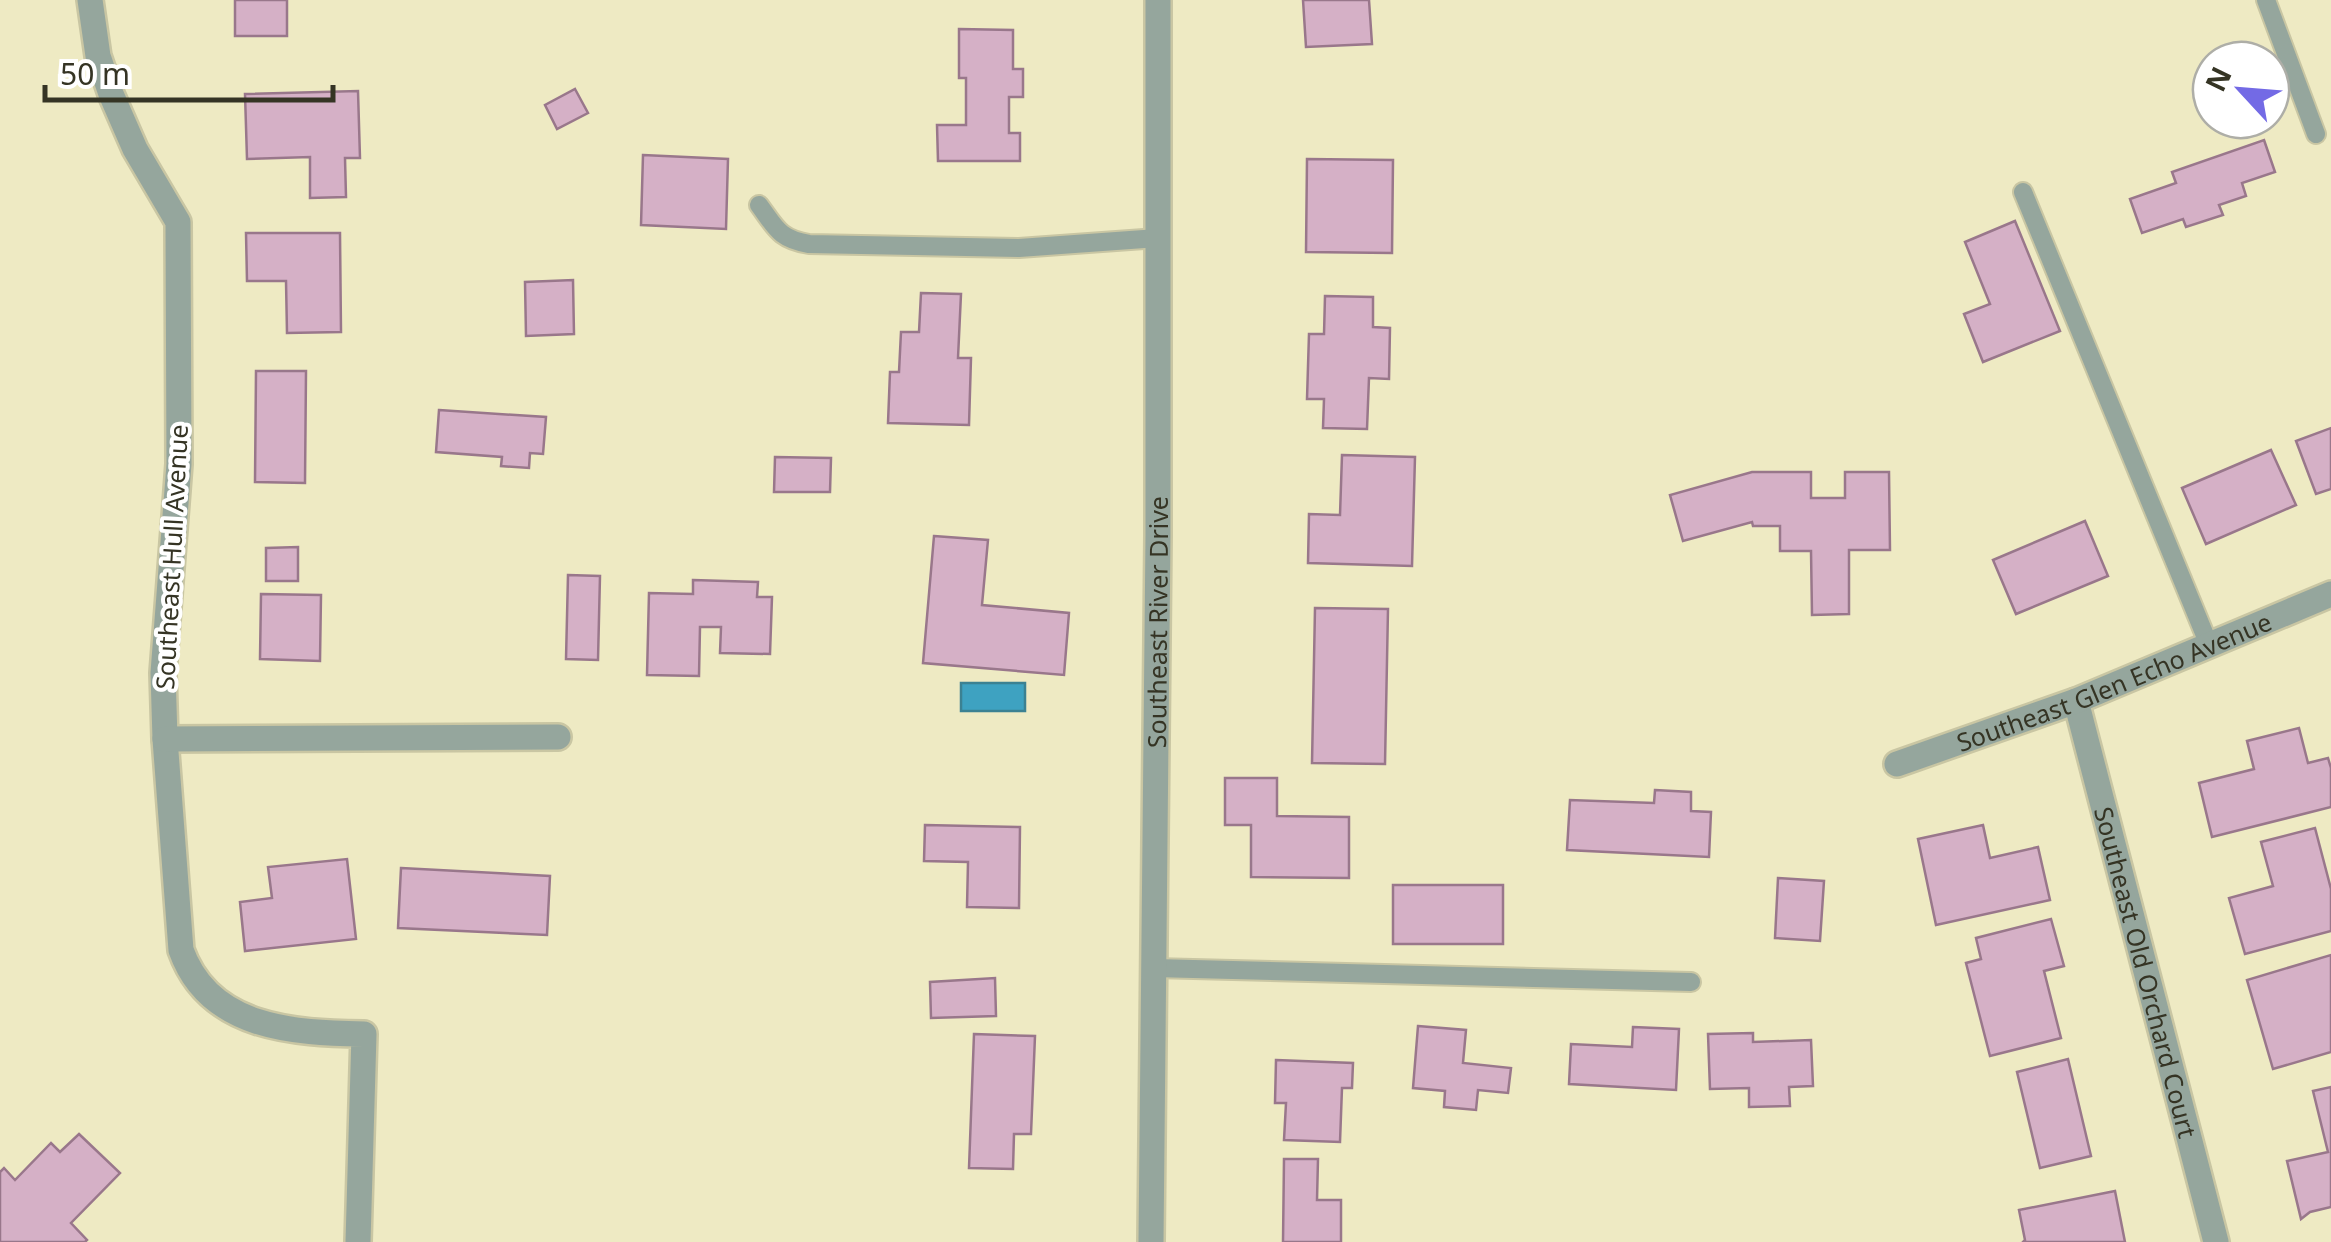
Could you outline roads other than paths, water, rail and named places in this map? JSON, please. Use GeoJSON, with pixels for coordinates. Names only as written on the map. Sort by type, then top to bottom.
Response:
{"type":"FeatureCollection","features":[{"type":"Feature","properties":{"kind":"street","name":"Southeast Hull Avenue"},"geometry":{"type":"LineString","coordinates":[[90,0],[98,56],[111,94],[135,149],[178,222],[178,464],[165,636],[165,740],[179,935],[186,965],[194,979],[217,1001],[244,1017],[274,1027],[364,1034],[358,1242]]}},
{"type":"Feature","properties":{"kind":"street","name":"Southeast River Drive"},"geometry":{"type":"LineString","coordinates":[[1151,1242],[1158,0]]}},
{"type":"Feature","properties":{"kind":"street","name":"Southeast Glen Echo Avenue"},"geometry":{"type":"LineString","coordinates":[[1897,764],[2076,700],[2331,594]]}},
{"type":"Feature","properties":{"kind":"street","name":"Southeast Old Orchard Court"},"geometry":{"type":"LineString","coordinates":[[2076,700],[2216,1242]]}},
{"type":"Feature","properties":{"kind":"street"},"geometry":{"type":"LineString","coordinates":[[165,740],[558,737]]}},
{"type":"Feature","properties":{"kind":"lane"},"geometry":{"type":"LineString","coordinates":[[2266,0],[2316,134]]}},
{"type":"Feature","properties":{"kind":"lane"},"geometry":{"type":"LineString","coordinates":[[2023,192],[2209,645]]}},
{"type":"Feature","properties":{"kind":"lane"},"geometry":{"type":"LineString","coordinates":[[759,205],[780,233],[791,241],[809,244],[1019,248],[1158,238]]}},
{"type":"Feature","properties":{"kind":"lane"},"geometry":{"type":"LineString","coordinates":[[1154,968],[1691,982]]}},
{"type":"Feature","properties":{"kind":"water"},"geometry":{"type":"Polygon","coordinates":[[[961,683],[1025,683],[1025,711],[961,711],[961,683]]]}}]}
